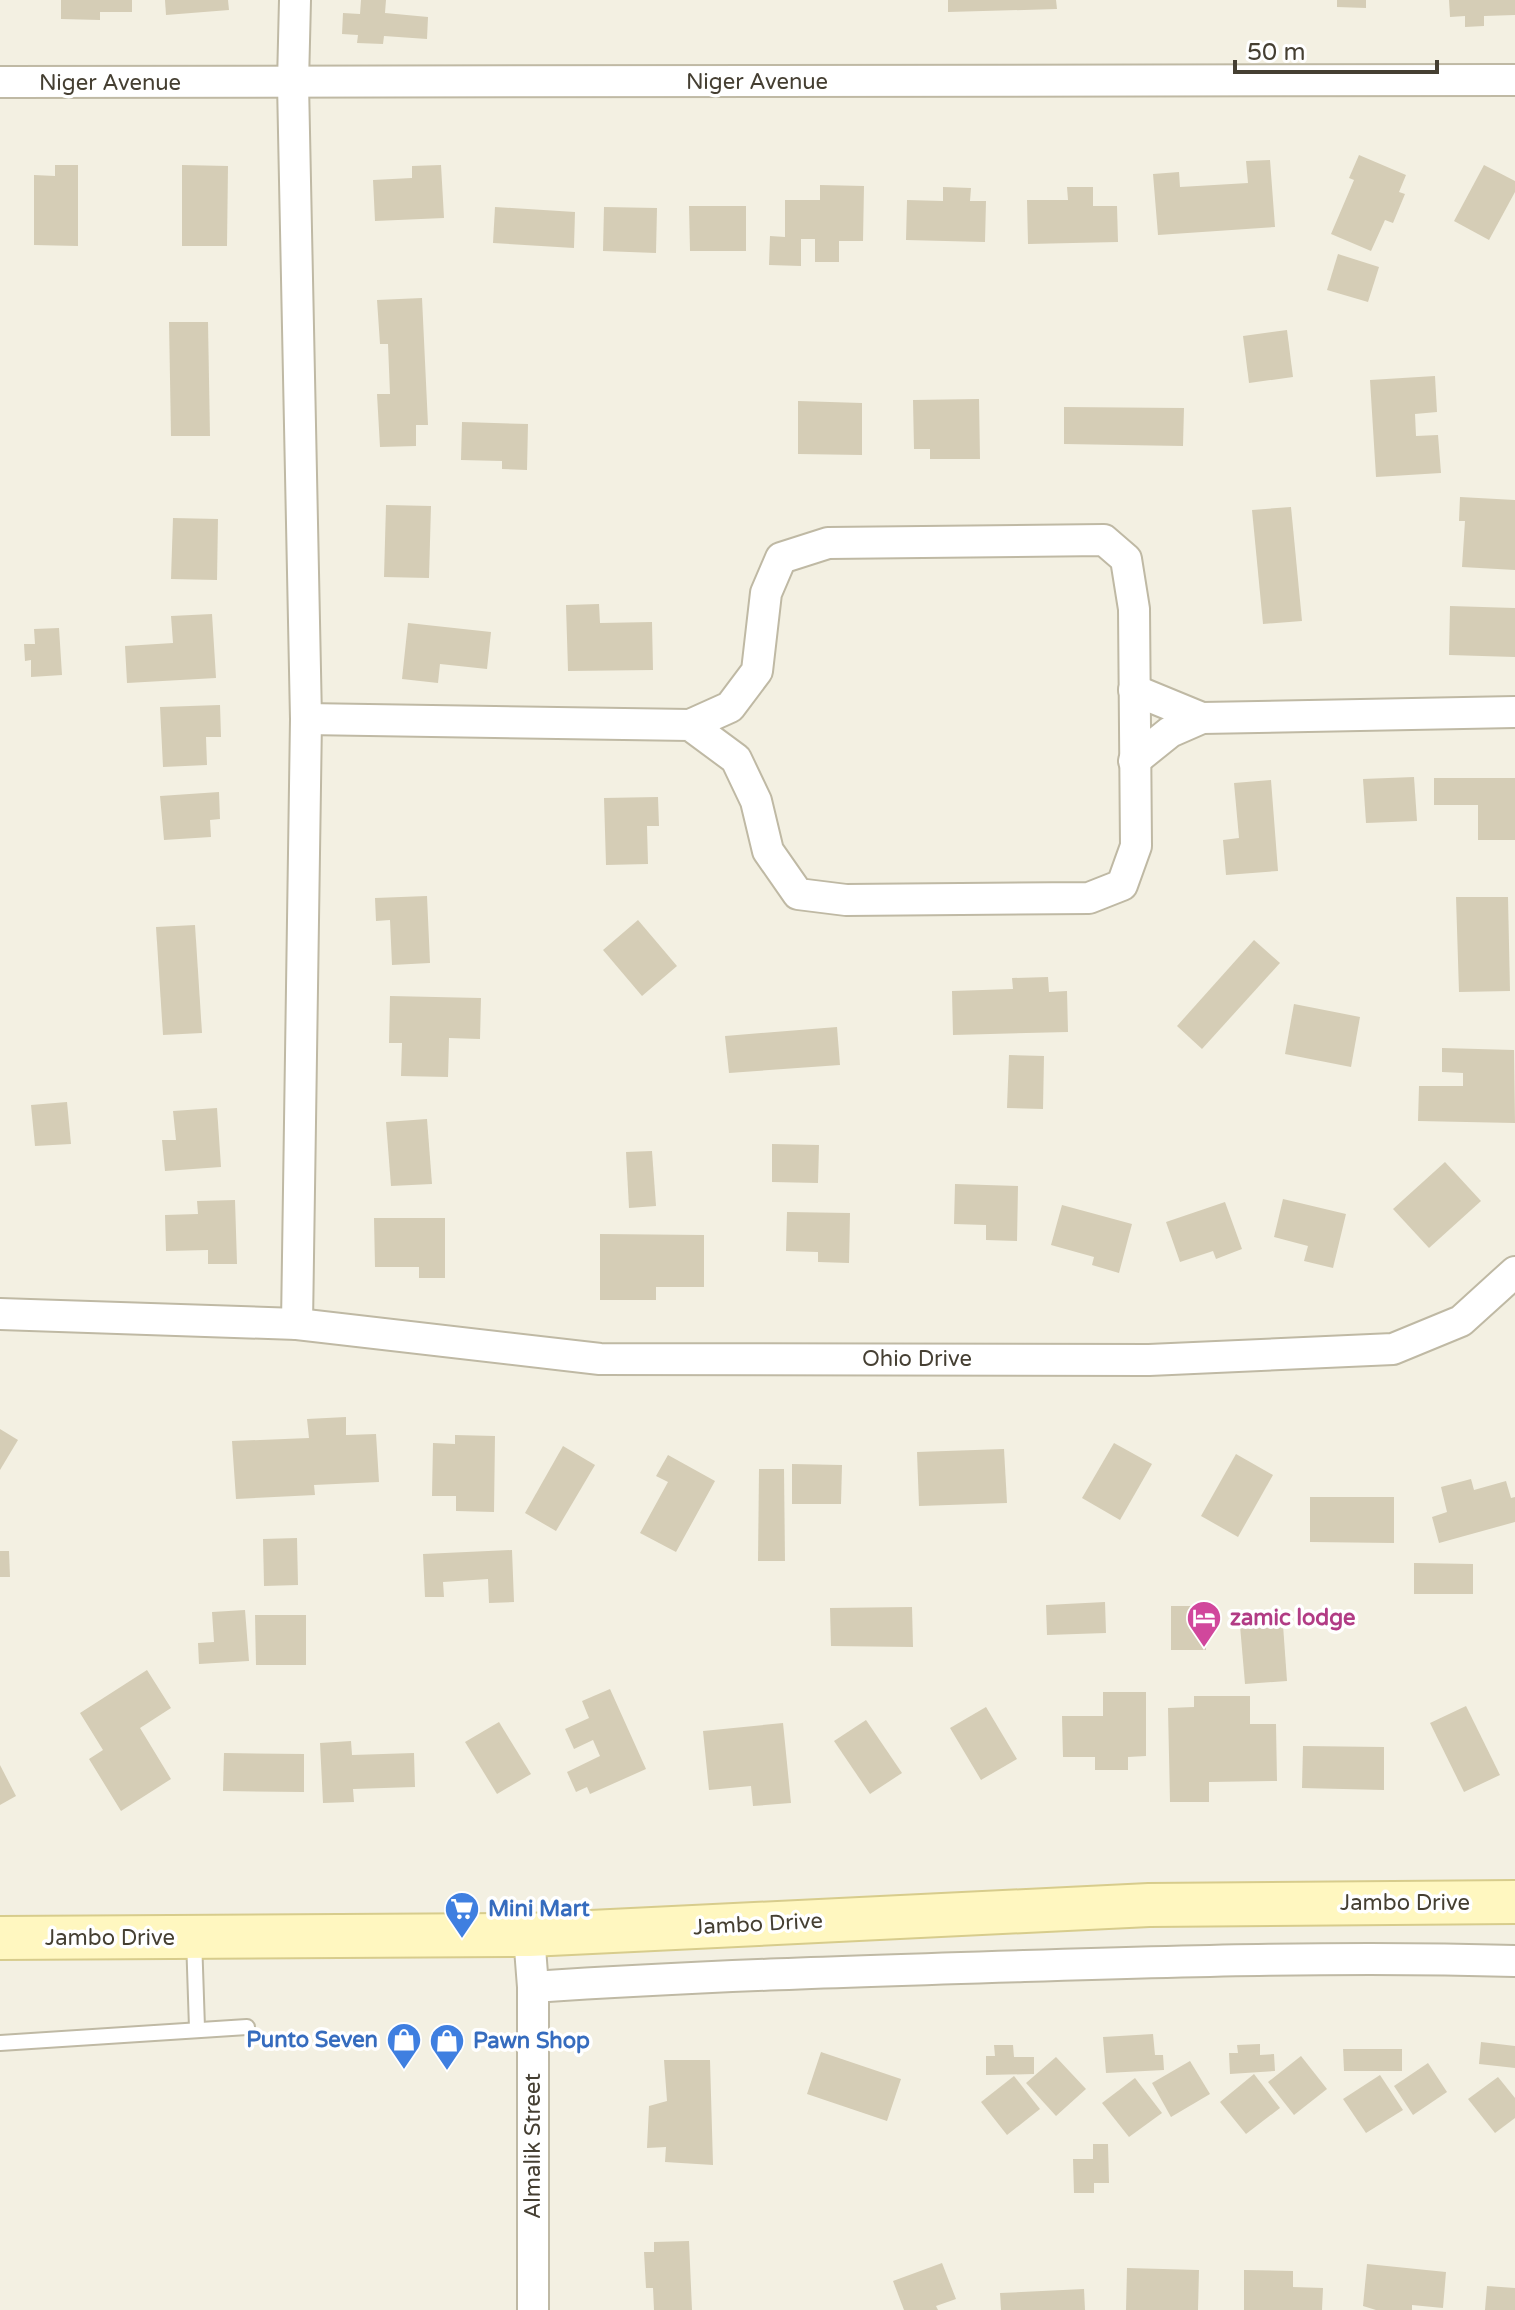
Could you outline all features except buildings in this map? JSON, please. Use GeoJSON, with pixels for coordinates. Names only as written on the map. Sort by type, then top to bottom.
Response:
{"type":"FeatureCollection","features":[{"type":"Feature","properties":{"kind":"main road","name":"Jambo Drive"},"geometry":{"type":"LineString","coordinates":[[0,1938],[529,1935],[1149,1905],[1515,1902]]}},
{"type":"Feature","properties":{"kind":"street"},"geometry":{"type":"LineString","coordinates":[[295,0],[293,83],[306,719],[297,1324]]}},
{"type":"Feature","properties":{"kind":"street","name":"Niger Avenue"},"geometry":{"type":"LineString","coordinates":[[0,82],[1515,80]]}},
{"type":"Feature","properties":{"kind":"street"},"geometry":{"type":"LineString","coordinates":[[306,719],[690,725],[730,707],[757,671],[766,593],[781,558],[828,543],[1104,540],[1126,559],[1134,609],[1136,846],[1122,885],[1089,898],[846,900],[798,894],[768,851],[756,801],[736,759],[690,725]]}},
{"type":"Feature","properties":{"kind":"street"},"geometry":{"type":"LineString","coordinates":[[1134,690],[1202,718]]}},
{"type":"Feature","properties":{"kind":"street"},"geometry":{"type":"LineString","coordinates":[[1134,761],[1170,732],[1202,718],[1515,712]]}},
{"type":"Feature","properties":{"kind":"street","name":"Ohio Drive"},"geometry":{"type":"LineString","coordinates":[[0,1314],[297,1324],[600,1359],[1149,1360],[1393,1349],[1461,1321],[1515,1272]]}},
{"type":"Feature","properties":{"kind":"street","name":"Almalik Street"},"geometry":{"type":"LineString","coordinates":[[529,1935],[533,1987],[533,2310]]}},
{"type":"Feature","properties":{"kind":"street"},"geometry":{"type":"LineString","coordinates":[[533,1987],[706,1976],[1098,1964],[1415,1958],[1515,1961]]}},
{"type":"Feature","properties":{"kind":"lane"},"geometry":{"type":"LineString","coordinates":[[194,1938],[197,2028]]}},
{"type":"Feature","properties":{"kind":"lane"},"geometry":{"type":"LineString","coordinates":[[0,2043],[247,2027]]}},
{"type":"Feature","properties":{"kind":"place","name":"zamic lodge"},"geometry":{"type":"Point","coordinates":[1204,1649]}},
{"type":"Feature","properties":{"kind":"place","name":"Mini Mart"},"geometry":{"type":"Point","coordinates":[462,1940]}},
{"type":"Feature","properties":{"kind":"place","name":"Punto Seven"},"geometry":{"type":"Point","coordinates":[404,2071]}},
{"type":"Feature","properties":{"kind":"place","name":"Pawn Shop"},"geometry":{"type":"Point","coordinates":[447,2072]}}]}
